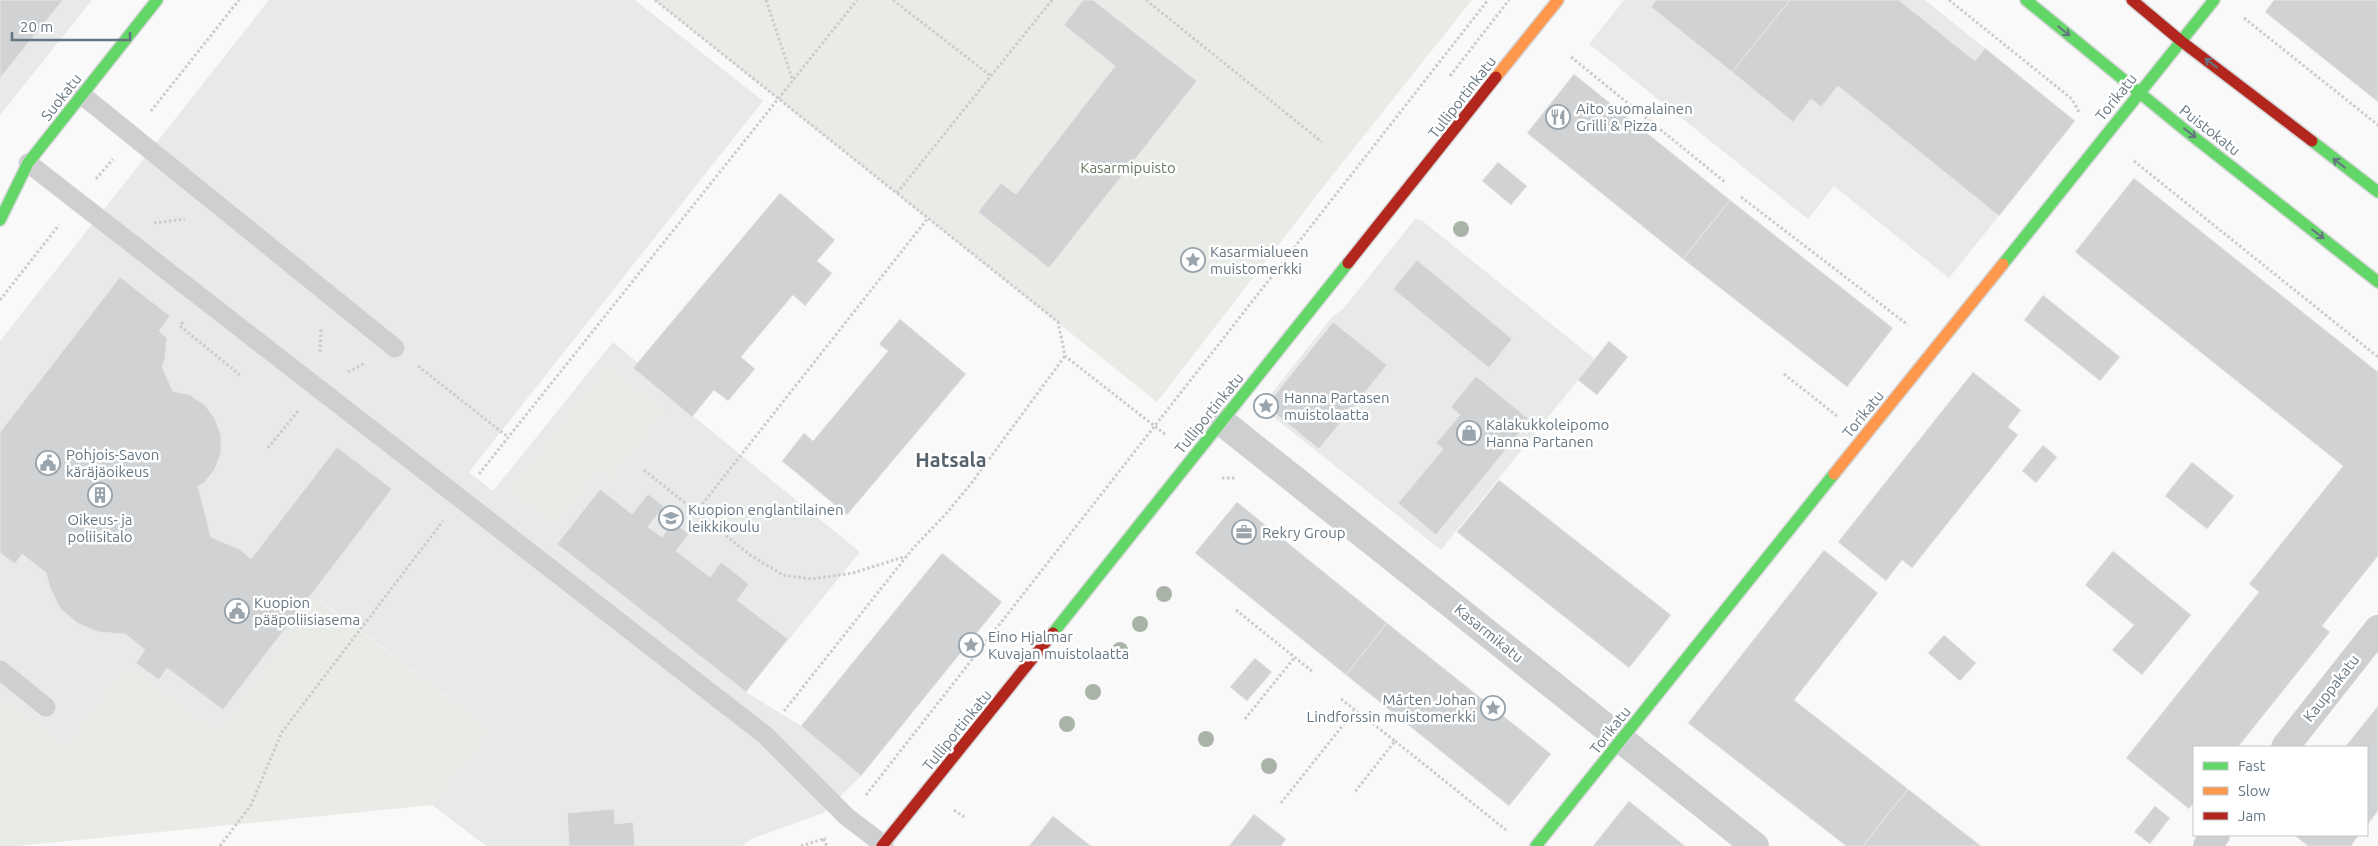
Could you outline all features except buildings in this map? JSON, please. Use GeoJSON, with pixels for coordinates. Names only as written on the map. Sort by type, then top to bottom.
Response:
{"type":"FeatureCollection","features":[{"type":"Feature","properties":{"kind":"main road","name":"Suokatu"},"geometry":{"type":"LineString","coordinates":[[0,220],[28,163],[157,0]]}},
{"type":"Feature","properties":{"kind":"main road","name":"Tulliportinkatu"},"geometry":{"type":"LineString","coordinates":[[884,846],[1558,0]]}},
{"type":"Feature","properties":{"kind":"main road","name":"Puistokatu"},"geometry":{"type":"LineString","coordinates":[[2026,0],[2139,93],[2378,282]]}},
{"type":"Feature","properties":{"kind":"main road"},"geometry":{"type":"LineString","coordinates":[[2132,0],[2181,41],[2378,192]]}},
{"type":"Feature","properties":{"kind":"main road","name":"Torikatu"},"geometry":{"type":"LineString","coordinates":[[1536,846],[2214,0]]}},
{"type":"Feature","properties":{"kind":"street","name":"Kasarmikatu"},"geometry":{"type":"LineString","coordinates":[[1222,422],[1755,846]]}},
{"type":"Feature","properties":{"kind":"street","name":"Kauppakatu"},"geometry":{"type":"LineString","coordinates":[[2286,746],[2378,629]]}},
{"type":"Feature","properties":{"kind":"street"},"geometry":{"type":"LineString","coordinates":[[2207,846],[2215,836]]}},
{"type":"Feature","properties":{"kind":"lane"},"geometry":{"type":"LineString","coordinates":[[82,96],[395,348]]}},
{"type":"Feature","properties":{"kind":"lane"},"geometry":{"type":"LineString","coordinates":[[28,163],[765,735],[847,817],[884,846]]}},
{"type":"Feature","properties":{"kind":"lane"},"geometry":{"type":"LineString","coordinates":[[0,670],[46,707]]}},
{"type":"Feature","properties":{"kind":"path"},"geometry":{"type":"LineString","coordinates":[[655,0],[1058,322],[1065,356],[1156,426]]}},
{"type":"Feature","properties":{"kind":"path"},"geometry":{"type":"LineString","coordinates":[[766,0],[793,81]]}},
{"type":"Feature","properties":{"kind":"path"},"geometry":{"type":"LineString","coordinates":[[220,846],[251,805],[282,732],[460,498],[857,0]]}},
{"type":"Feature","properties":{"kind":"path"},"geometry":{"type":"LineString","coordinates":[[892,0],[991,76]]}},
{"type":"Feature","properties":{"kind":"path"},"geometry":{"type":"LineString","coordinates":[[897,194],[1052,0]]}},
{"type":"Feature","properties":{"kind":"path"},"geometry":{"type":"LineString","coordinates":[[1146,0],[1322,142]]}},
{"type":"Feature","properties":{"kind":"path"},"geometry":{"type":"LineString","coordinates":[[801,846],[828,836],[875,785],[1488,0]]}},
{"type":"Feature","properties":{"kind":"path"},"geometry":{"type":"LineString","coordinates":[[1949,0],[2072,99],[2082,119]]}},
{"type":"Feature","properties":{"kind":"path"},"geometry":{"type":"LineString","coordinates":[[2239,14],[2378,125]]}},
{"type":"Feature","properties":{"kind":"path"},"geometry":{"type":"LineString","coordinates":[[1571,57],[1725,182]]}},
{"type":"Feature","properties":{"kind":"path"},"geometry":{"type":"LineString","coordinates":[[2134,161],[2378,357]]}},
{"type":"Feature","properties":{"kind":"path"},"geometry":{"type":"LineString","coordinates":[[1741,197],[1912,329]]}},
{"type":"Feature","properties":{"kind":"path"},"geometry":{"type":"LineString","coordinates":[[113,229],[228,213]]}},
{"type":"Feature","properties":{"kind":"path"},"geometry":{"type":"LineString","coordinates":[[696,512],[928,218]]}},
{"type":"Feature","properties":{"kind":"path"},"geometry":{"type":"LineString","coordinates":[[318,387],[323,289]]}},
{"type":"Feature","properties":{"kind":"path"},"geometry":{"type":"LineString","coordinates":[[185,319],[180,326],[240,374]]}},
{"type":"Feature","properties":{"kind":"path"},"geometry":{"type":"LineString","coordinates":[[268,448],[318,387],[395,348],[508,437]]}},
{"type":"Feature","properties":{"kind":"path"},"geometry":{"type":"LineString","coordinates":[[765,735],[908,556],[970,485],[1065,356]]}},
{"type":"Feature","properties":{"kind":"path"},"geometry":{"type":"LineString","coordinates":[[1784,374],[1840,418]]}},
{"type":"Feature","properties":{"kind":"path"},"geometry":{"type":"LineString","coordinates":[[644,470],[750,556],[783,575],[812,579],[853,573],[908,556]]}},
{"type":"Feature","properties":{"kind":"path"},"geometry":{"type":"LineString","coordinates":[[1236,610],[1313,672]]}},
{"type":"Feature","properties":{"kind":"path"},"geometry":{"type":"LineString","coordinates":[[1245,719],[1295,658]]}},
{"type":"Feature","properties":{"kind":"path"},"geometry":{"type":"LineString","coordinates":[[1341,699],[1506,830]]}},
{"type":"Feature","properties":{"kind":"path"},"geometry":{"type":"LineString","coordinates":[[1281,803],[1355,710]]}},
{"type":"Feature","properties":{"kind":"path"},"geometry":{"type":"LineString","coordinates":[[1354,793],[1395,741]]}},
{"type":"Feature","properties":{"kind":"path"},"geometry":{"type":"LineString","coordinates":[[823,839],[827,846]]}},
{"type":"Feature","properties":{"kind":"shaded area"},"geometry":{"type":"Polygon","coordinates":[[[0,0],[92,0],[0,115],[0,0]]]}},
{"type":"Feature","properties":{"kind":"shaded area"},"geometry":{"type":"Polygon","coordinates":[[[269,0],[635,0],[763,101],[469,472],[493,491],[613,342],[638,363],[634,368],[860,552],[746,692],[801,726],[861,776],[823,813],[751,839],[742,846],[486,846],[432,805],[491,729],[319,600],[218,734],[126,665],[66,746],[0,697],[0,341],[269,0]]]}},
{"type":"Feature","properties":{"kind":"shaded area"},"geometry":{"type":"Polygon","coordinates":[[[1624,0],[1925,0],[2075,121],[1949,278],[1834,186],[1808,219],[1589,44],[1624,0]]]}},
{"type":"Feature","properties":{"kind":"shaded area"},"geometry":{"type":"Polygon","coordinates":[[[1415,219],[1421,220],[1595,359],[1441,550],[1261,407],[1332,317],[1344,308],[1415,219]]]}},
{"type":"Feature","properties":{"kind":"green space","name":"Kasarmipuisto"},"geometry":{"type":"Polygon","coordinates":[[[654,0],[1472,0],[1327,182],[1157,402],[654,0]]]}},
{"type":"Feature","properties":{"kind":"green space"},"geometry":{"type":"Polygon","coordinates":[[[608,366],[665,411],[610,480],[598,471],[555,526],[510,490],[608,366]]]}},
{"type":"Feature","properties":{"kind":"green space"},"geometry":{"type":"Polygon","coordinates":[[[318,600],[492,730],[432,805],[18,846],[0,846],[0,697],[66,746],[126,665],[218,734],[318,600]]]}},
{"type":"Feature","properties":{"kind":"traffic: fast"},"geometry":{"type":"LineString","coordinates":[[0,220],[28,163],[157,0]]}},
{"type":"Feature","properties":{"kind":"traffic: fast"},"geometry":{"type":"LineString","coordinates":[[2026,0],[2190,134],[2378,282]]}},
{"type":"Feature","properties":{"kind":"traffic: fast"},"geometry":{"type":"LineString","coordinates":[[2003,264],[2214,0]]}},
{"type":"Feature","properties":{"kind":"traffic: fast"},"geometry":{"type":"LineString","coordinates":[[2312,141],[2378,192]]}},
{"type":"Feature","properties":{"kind":"traffic: fast"},"geometry":{"type":"LineString","coordinates":[[1053,633],[1348,263]]}},
{"type":"Feature","properties":{"kind":"traffic: fast"},"geometry":{"type":"LineString","coordinates":[[1536,846],[1834,474]]}},
{"type":"Feature","properties":{"kind":"traffic: slow"},"geometry":{"type":"LineString","coordinates":[[1496,77],[1558,0]]}},
{"type":"Feature","properties":{"kind":"traffic: slow"},"geometry":{"type":"LineString","coordinates":[[1834,474],[2003,264]]}},
{"type":"Feature","properties":{"kind":"traffic: jam"},"geometry":{"type":"LineString","coordinates":[[2132,0],[2181,41],[2312,141]]}},
{"type":"Feature","properties":{"kind":"traffic: jam"},"geometry":{"type":"LineString","coordinates":[[1348,263],[1496,77]]}},
{"type":"Feature","properties":{"kind":"traffic: jam"},"geometry":{"type":"LineString","coordinates":[[882,846],[1053,633]]}},
{"type":"Feature","properties":{"kind":"place","name":"Aito suomalainen Grilli & Pizza"},"geometry":{"type":"Point","coordinates":[1558,117]}},
{"type":"Feature","properties":{"kind":"place","name":"Kasarmialueen muistomerkki"},"geometry":{"type":"Point","coordinates":[1193,260]}},
{"type":"Feature","properties":{"kind":"place","name":"Hanna Partasen muistolaatta"},"geometry":{"type":"Point","coordinates":[1266,406]}},
{"type":"Feature","properties":{"kind":"place","name":"Kalakukkoleipomo Hanna Partanen"},"geometry":{"type":"Point","coordinates":[1469,433]}},
{"type":"Feature","properties":{"kind":"place","name":"Pohjois-Savon käräjäoikeus"},"geometry":{"type":"Point","coordinates":[48,463]}},
{"type":"Feature","properties":{"kind":"place","name":"Oikeus- ja poliisitalo"},"geometry":{"type":"Point","coordinates":[100,495]}},
{"type":"Feature","properties":{"kind":"place","name":"Kuopion englantilainen leikkikoulu"},"geometry":{"type":"Point","coordinates":[671,518]}},
{"type":"Feature","properties":{"kind":"place","name":"Rekry Group"},"geometry":{"type":"Point","coordinates":[1244,532]}},
{"type":"Feature","properties":{"kind":"place","name":"Kuopion pääpoliisiasema"},"geometry":{"type":"Point","coordinates":[237,611]}},
{"type":"Feature","properties":{"kind":"place","name":"Eino Hjalmar Kuvajan muistolaatta"},"geometry":{"type":"Point","coordinates":[971,645]}},
{"type":"Feature","properties":{"kind":"place","name":"Mårten Johan Lindforssin muistomerkki"},"geometry":{"type":"Point","coordinates":[1493,708]}},
{"type":"Feature","properties":{"kind":"district","name":"Hatsala"},"geometry":{"type":"Point","coordinates":[951,459]}}]}
